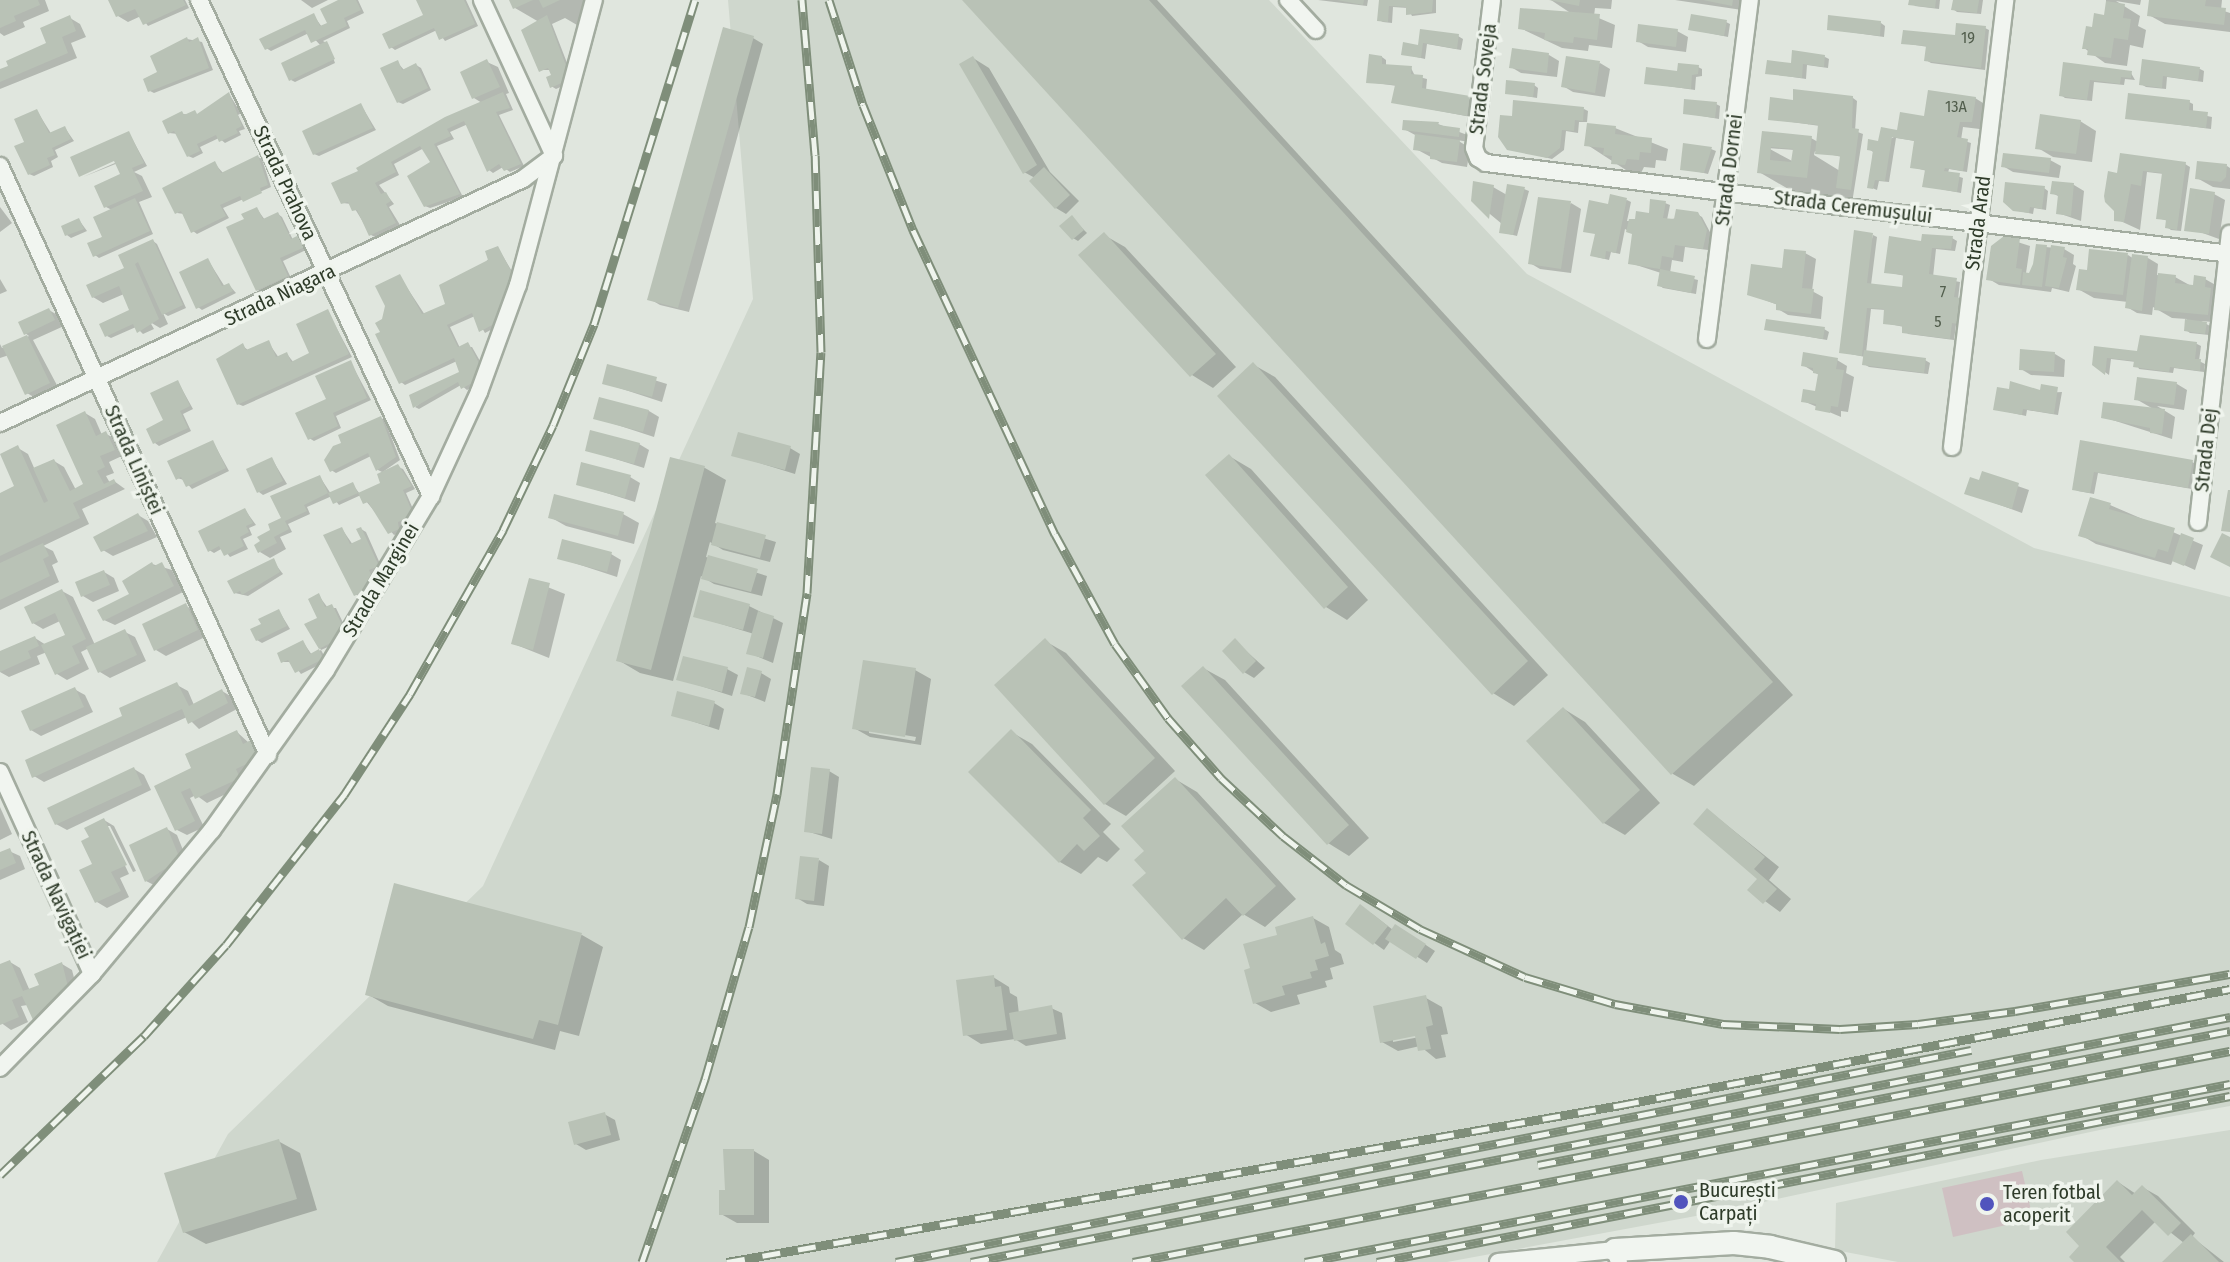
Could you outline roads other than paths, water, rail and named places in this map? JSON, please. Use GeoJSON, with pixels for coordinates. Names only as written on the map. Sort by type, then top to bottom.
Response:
{"type":"FeatureCollection","features":[{"type":"Feature","properties":{"kind":"street","name":"Strada Prahova"},"geometry":{"type":"LineString","coordinates":[[199,0],[431,496]]}},
{"type":"Feature","properties":{"kind":"street"},"geometry":{"type":"LineString","coordinates":[[482,0],[554,156]]}},
{"type":"Feature","properties":{"kind":"street","name":"Strada Marginei"},"geometry":{"type":"LineString","coordinates":[[0,1068],[92,974],[212,830],[268,755],[380,586],[431,496],[479,392],[513,298],[594,0]]}},
{"type":"Feature","properties":{"kind":"street"},"geometry":{"type":"LineString","coordinates":[[1288,0],[1316,30]]}},
{"type":"Feature","properties":{"kind":"street","name":"Strada Soveja"},"geometry":{"type":"LineString","coordinates":[[1478,158],[1474,148],[1492,0]]}},
{"type":"Feature","properties":{"kind":"street","name":"Strada Dornei"},"geometry":{"type":"LineString","coordinates":[[1707,339],[1750,0]]}},
{"type":"Feature","properties":{"kind":"street","name":"Strada Arad"},"geometry":{"type":"LineString","coordinates":[[1952,447],[2005,0]]}},
{"type":"Feature","properties":{"kind":"street","name":"Strada Niagara"},"geometry":{"type":"LineString","coordinates":[[0,423],[327,274],[523,179],[554,156]]}},
{"type":"Feature","properties":{"kind":"street","name":"Strada Ceremușului"},"geometry":{"type":"LineString","coordinates":[[1478,158],[1486,163],[2229,254]]}},
{"type":"Feature","properties":{"kind":"street","name":"Strada Liniștei"},"geometry":{"type":"LineString","coordinates":[[0,166],[268,755]]}},
{"type":"Feature","properties":{"kind":"street","name":"Strada Dej"},"geometry":{"type":"LineString","coordinates":[[2198,522],[2230,234]]}},
{"type":"Feature","properties":{"kind":"street","name":"Strada Navigației"},"geometry":{"type":"LineString","coordinates":[[0,772],[92,974]]}},
{"type":"Feature","properties":{"kind":"street"},"geometry":{"type":"LineString","coordinates":[[1498,1262],[1617,1256],[1734,1243],[1834,1262]]}},
{"type":"Feature","properties":{"kind":"railway"},"geometry":{"type":"LineString","coordinates":[[0,1175],[144,1036],[226,945],[344,795],[410,694],[503,530],[553,425],[594,324],[695,0]]}},
{"type":"Feature","properties":{"kind":"railway"},"geometry":{"type":"LineString","coordinates":[[642,1262],[705,1079],[749,927],[777,794],[807,593],[821,352],[815,155],[802,0]]}},
{"type":"Feature","properties":{"kind":"railway"},"geometry":{"type":"LineString","coordinates":[[829,0],[863,105],[913,230],[1055,534],[1115,644],[1168,718],[1221,778],[1283,836],[1346,885],[1420,929],[1525,977],[1615,1004],[1723,1024],[1840,1029],[1918,1024],[2015,1011],[2230,974]]}},
{"type":"Feature","properties":{"kind":"railway"},"geometry":{"type":"LineString","coordinates":[[727,1262],[1621,1105],[2230,989]]}},
{"type":"Feature","properties":{"kind":"railway"},"geometry":{"type":"LineString","coordinates":[[971,1262],[2230,1017]]}},
{"type":"Feature","properties":{"kind":"railway"},"geometry":{"type":"LineString","coordinates":[[1538,1165],[2230,1031]]}},
{"type":"Feature","properties":{"kind":"railway"},"geometry":{"type":"LineString","coordinates":[[896,1262],[1971,1050]]}},
{"type":"Feature","properties":{"kind":"railway"},"geometry":{"type":"LineString","coordinates":[[1133,1262],[2230,1051]]}},
{"type":"Feature","properties":{"kind":"railway"},"geometry":{"type":"LineString","coordinates":[[1305,1262],[2230,1084]]}},
{"type":"Feature","properties":{"kind":"railway"},"geometry":{"type":"LineString","coordinates":[[1377,1262],[2230,1096]]}},
{"type":"Feature","properties":{"kind":"place","name":"București Carpați"},"geometry":{"type":"Point","coordinates":[1681,1202]}},
{"type":"Feature","properties":{"kind":"place","name":"Teren fotbal acoperit"},"geometry":{"type":"Point","coordinates":[1987,1204]}}]}
